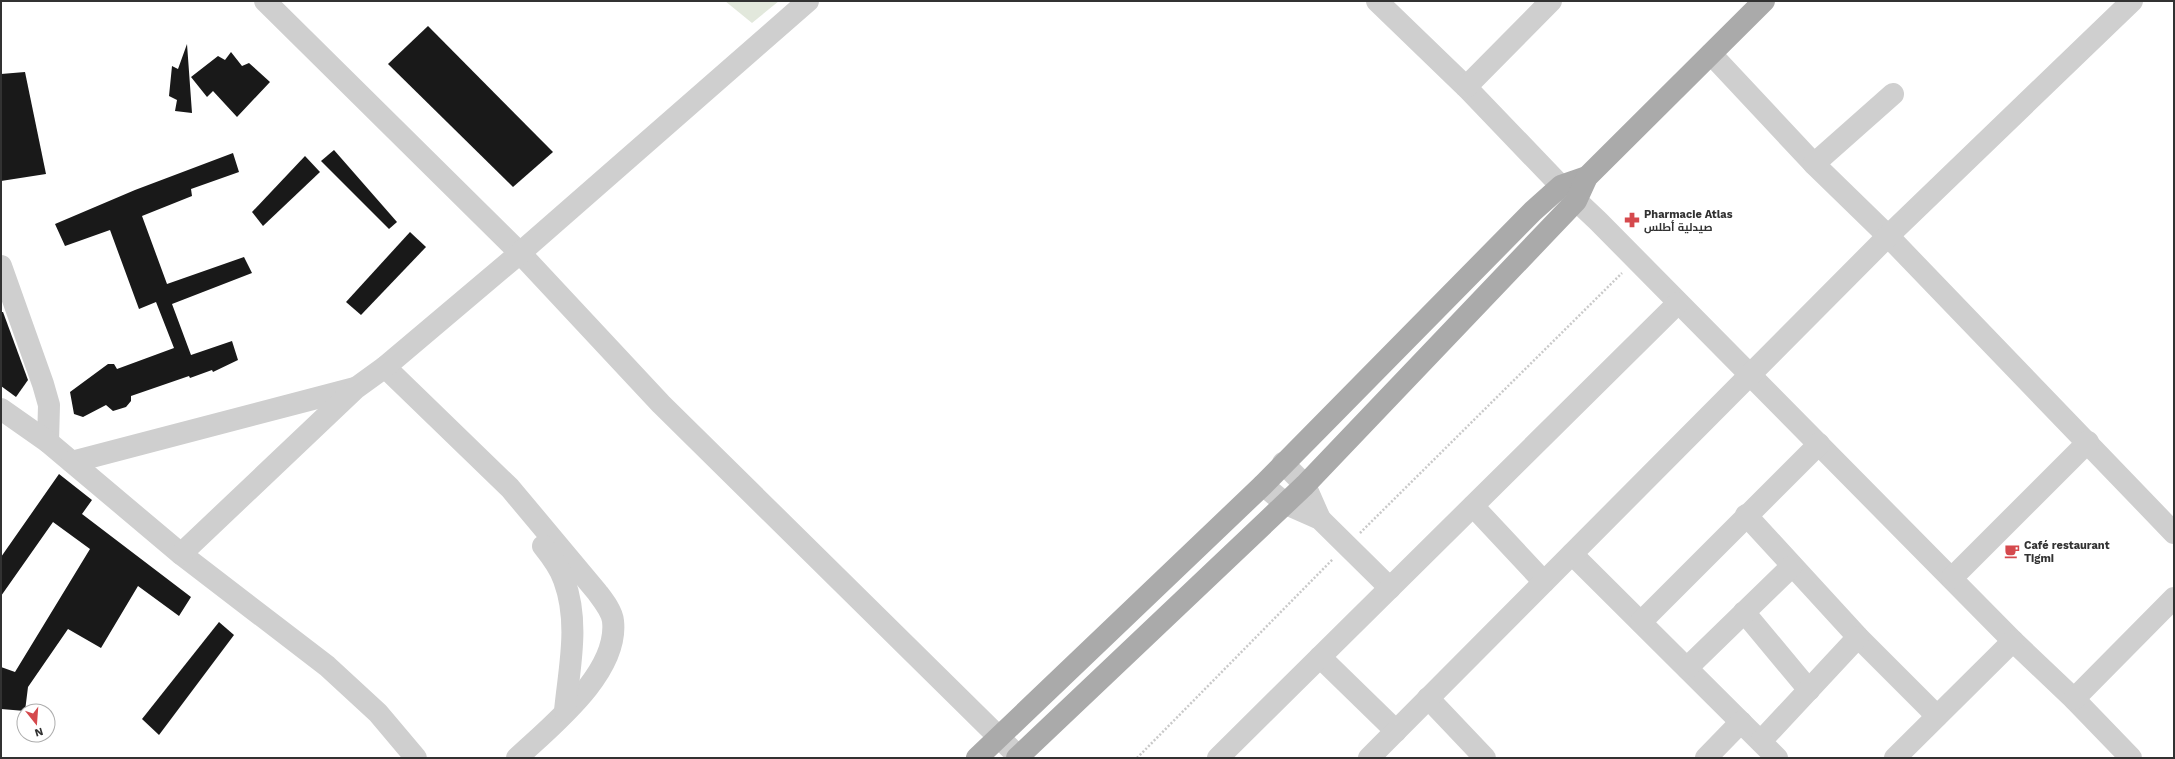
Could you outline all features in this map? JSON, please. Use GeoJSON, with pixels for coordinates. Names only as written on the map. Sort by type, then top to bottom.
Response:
{"type":"FeatureCollection","features":[{"type":"Feature","properties":{"kind":"main road"},"geometry":{"type":"LineString","coordinates":[[1019,758],[1305,485],[1568,194],[1587,177],[1764,1]]}},
{"type":"Feature","properties":{"kind":"main road"},"geometry":{"type":"LineString","coordinates":[[977,758],[1263,485],[1533,210],[1568,194]]}},
{"type":"Feature","properties":{"kind":"street"},"geometry":{"type":"LineString","coordinates":[[265,1],[520,253],[661,404],[999,736],[1019,758]]}},
{"type":"Feature","properties":{"kind":"street"},"geometry":{"type":"LineString","coordinates":[[181,554],[356,388],[385,367],[520,253],[808,1]]}},
{"type":"Feature","properties":{"kind":"street"},"geometry":{"type":"LineString","coordinates":[[1377,1],[1466,87],[1568,194],[1635,259],[1819,444],[1952,578],[2012,641],[2074,699],[2129,757]]}},
{"type":"Feature","properties":{"kind":"street"},"geometry":{"type":"LineString","coordinates":[[1466,87],[1551,1]]}},
{"type":"Feature","properties":{"kind":"street"},"geometry":{"type":"LineString","coordinates":[[1369,758],[1888,236],[2132,1]]}},
{"type":"Feature","properties":{"kind":"street"},"geometry":{"type":"LineString","coordinates":[[1711,54],[1814,164],[1888,236],[2174,533]]}},
{"type":"Feature","properties":{"kind":"street"},"geometry":{"type":"LineString","coordinates":[[1814,164],[1893,94]]}},
{"type":"Feature","properties":{"kind":"street"},"geometry":{"type":"LineString","coordinates":[[1,266],[49,405],[48,442]]}},
{"type":"Feature","properties":{"kind":"street"},"geometry":{"type":"LineString","coordinates":[[1218,758],[1678,303]]}},
{"type":"Feature","properties":{"kind":"street"},"geometry":{"type":"LineString","coordinates":[[385,367],[510,488],[572,575],[606,604],[613,620],[613,636],[609,654],[588,688],[517,758]]}},
{"type":"Feature","properties":{"kind":"street"},"geometry":{"type":"LineString","coordinates":[[72,462],[356,388]]}},
{"type":"Feature","properties":{"kind":"street"},"geometry":{"type":"LineString","coordinates":[[1,409],[48,442],[181,554],[327,666],[378,713],[416,758]]}},
{"type":"Feature","properties":{"kind":"street"},"geometry":{"type":"LineString","coordinates":[[1952,578],[2088,442]]}},
{"type":"Feature","properties":{"kind":"street"},"geometry":{"type":"LineString","coordinates":[[1641,622],[1819,444]]}},
{"type":"Feature","properties":{"kind":"street"},"geometry":{"type":"LineString","coordinates":[[1283,463],[1305,485],[1320,519],[1390,588]]}},
{"type":"Feature","properties":{"kind":"street"},"geometry":{"type":"LineString","coordinates":[[1263,485],[1286,504],[1320,519]]}},
{"type":"Feature","properties":{"kind":"street"},"geometry":{"type":"LineString","coordinates":[[1473,506],[1544,582]]}},
{"type":"Feature","properties":{"kind":"street"},"geometry":{"type":"LineString","coordinates":[[1746,516],[1858,637],[1937,716]]}},
{"type":"Feature","properties":{"kind":"street"},"geometry":{"type":"LineString","coordinates":[[1572,554],[1778,758]]}},
{"type":"Feature","properties":{"kind":"street"},"geometry":{"type":"LineString","coordinates":[[1687,668],[1792,566]]}},
{"type":"Feature","properties":{"kind":"street"},"geometry":{"type":"LineString","coordinates":[[565,711],[573,636],[571,606],[572,575]]}},
{"type":"Feature","properties":{"kind":"street"},"geometry":{"type":"LineString","coordinates":[[2074,699],[2174,598]]}},
{"type":"Feature","properties":{"kind":"street"},"geometry":{"type":"LineString","coordinates":[[1744,612],[1809,690]]}},
{"type":"Feature","properties":{"kind":"street"},"geometry":{"type":"LineString","coordinates":[[1761,741],[1858,637]]}},
{"type":"Feature","properties":{"kind":"street"},"geometry":{"type":"LineString","coordinates":[[1895,758],[2012,641]]}},
{"type":"Feature","properties":{"kind":"street"},"geometry":{"type":"LineString","coordinates":[[1320,657],[1396,731]]}},
{"type":"Feature","properties":{"kind":"street"},"geometry":{"type":"LineString","coordinates":[[1428,698],[1485,758]]}},
{"type":"Feature","properties":{"kind":"street"},"geometry":{"type":"LineString","coordinates":[[1706,758],[1741,722]]}},
{"type":"Feature","properties":{"kind":"path"},"geometry":{"type":"LineString","coordinates":[[1137,758],[1346,546],[1635,259]]}},
{"type":"Feature","properties":{"kind":"shaded area"},"geometry":{"type":"Polygon","coordinates":[[[725,1],[779,1],[752,23],[725,1]]]}},
{"type":"Feature","properties":{"kind":"building"},"geometry":{"type":"Polygon","coordinates":[[[428,26],[553,152],[513,187],[388,64],[428,26]]]}},
{"type":"Feature","properties":{"kind":"building"},"geometry":{"type":"Polygon","coordinates":[[[187,44],[192,113],[175,111],[177,100],[169,96],[172,66],[178,69],[187,44]]]}},
{"type":"Feature","properties":{"kind":"building"},"geometry":{"type":"Polygon","coordinates":[[[231,52],[242,66],[249,63],[270,82],[237,117],[213,91],[207,97],[191,77],[218,56],[225,60],[231,52]]]}},
{"type":"Feature","properties":{"kind":"building"},"geometry":{"type":"Polygon","coordinates":[[[25,72],[46,174],[1,181],[1,74],[25,72]]]}},
{"type":"Feature","properties":{"kind":"building"},"geometry":{"type":"Polygon","coordinates":[[[334,150],[397,222],[389,229],[321,161],[334,150]]]}},
{"type":"Feature","properties":{"kind":"building"},"geometry":{"type":"Polygon","coordinates":[[[233,153],[239,172],[191,189],[192,196],[142,216],[167,284],[244,257],[252,273],[172,304],[191,355],[232,341],[238,360],[213,372],[212,370],[190,378],[189,376],[131,396],[131,401],[126,407],[113,411],[106,405],[83,417],[74,414],[70,392],[108,364],[114,364],[117,369],[174,348],[156,302],[139,309],[110,230],[65,246],[55,224],[135,190],[233,153]]]}},
{"type":"Feature","properties":{"kind":"building"},"geometry":{"type":"Polygon","coordinates":[[[305,156],[320,172],[263,226],[252,212],[305,156]]]}},
{"type":"Feature","properties":{"kind":"building"},"geometry":{"type":"Polygon","coordinates":[[[410,232],[426,247],[361,315],[346,302],[410,232]]]}},
{"type":"Feature","properties":{"kind":"building"},"geometry":{"type":"Polygon","coordinates":[[[1,312],[3,312],[28,380],[16,397],[1,386],[1,312]]]}},
{"type":"Feature","properties":{"kind":"building"},"geometry":{"type":"Polygon","coordinates":[[[59,474],[92,500],[82,514],[191,597],[179,616],[138,586],[101,648],[68,629],[28,687],[26,703],[16,703],[16,710],[1,709],[1,667],[15,672],[90,549],[53,522],[1,596],[1,557],[59,474]]]}},
{"type":"Feature","properties":{"kind":"building"},"geometry":{"type":"Polygon","coordinates":[[[219,622],[234,635],[159,735],[142,719],[219,622]]]}},
{"type":"Feature","properties":{"kind":"place","name":"Pharmacie Atlas صيدلية أطلس"},"geometry":{"type":"Point","coordinates":[1632,220]}},
{"type":"Feature","properties":{"kind":"place","name":"Café restaurant Tigmi"},"geometry":{"type":"Point","coordinates":[2012,551]}}]}
